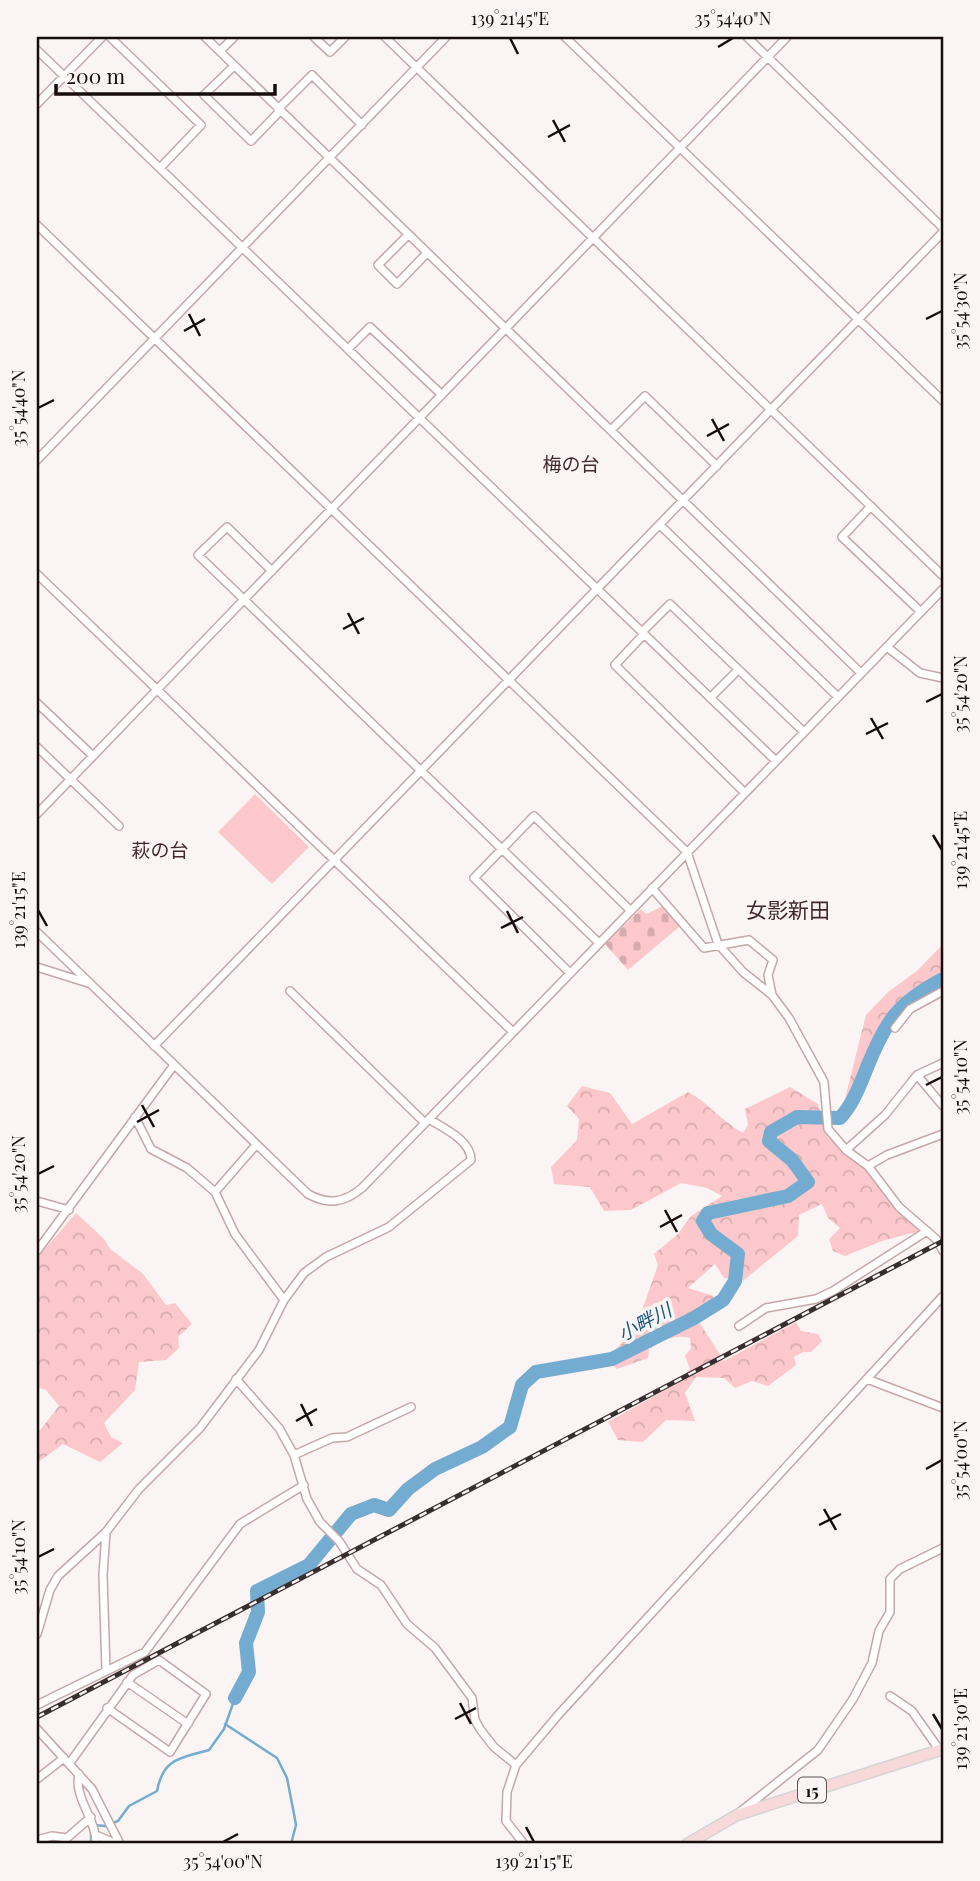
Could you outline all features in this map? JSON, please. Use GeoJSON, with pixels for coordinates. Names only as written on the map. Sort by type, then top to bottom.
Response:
{"type":"FeatureCollection","features":[{"type":"Feature","properties":{"kind":"main road","name":"15"},"geometry":{"type":"LineString","coordinates":[[687,1844],[737,1815],[941,1749]]}},
{"type":"Feature","properties":{"kind":"street"},"geometry":{"type":"LineString","coordinates":[[37,104],[102,37]]}},
{"type":"Feature","properties":{"kind":"street"},"geometry":{"type":"LineString","coordinates":[[110,37],[201,125],[160,168]]}},
{"type":"Feature","properties":{"kind":"street"},"geometry":{"type":"LineString","coordinates":[[205,37],[861,673]]}},
{"type":"Feature","properties":{"kind":"street"},"geometry":{"type":"LineString","coordinates":[[220,51],[234,37]]}},
{"type":"Feature","properties":{"kind":"street"},"geometry":{"type":"LineString","coordinates":[[314,37],[330,52],[345,37]]}},
{"type":"Feature","properties":{"kind":"street"},"geometry":{"type":"LineString","coordinates":[[385,37],[943,576]]}},
{"type":"Feature","properties":{"kind":"street"},"geometry":{"type":"LineString","coordinates":[[37,460],[446,37]]}},
{"type":"Feature","properties":{"kind":"street"},"geometry":{"type":"LineString","coordinates":[[565,37],[943,401]]}},
{"type":"Feature","properties":{"kind":"street"},"geometry":{"type":"LineString","coordinates":[[154,1046],[718,466],[943,230],[747,37]]}},
{"type":"Feature","properties":{"kind":"street"},"geometry":{"type":"LineString","coordinates":[[37,814],[787,37]]}},
{"type":"Feature","properties":{"kind":"street"},"geometry":{"type":"LineString","coordinates":[[37,50],[776,761]]}},
{"type":"Feature","properties":{"kind":"street"},"geometry":{"type":"LineString","coordinates":[[234,66],[204,95],[251,141],[312,75],[362,125]]}},
{"type":"Feature","properties":{"kind":"street"},"geometry":{"type":"LineString","coordinates":[[37,225],[687,852],[718,944],[743,972],[772,995],[800,1037],[824,1082],[828,1128],[846,1150],[868,1166],[899,1207],[927,1231],[943,1251]]}},
{"type":"Feature","properties":{"kind":"street"},"geometry":{"type":"LineString","coordinates":[[408,235],[378,265],[397,284],[427,253]]}},
{"type":"Feature","properties":{"kind":"street"},"geometry":{"type":"LineString","coordinates":[[348,349],[370,327],[442,394]]}},
{"type":"Feature","properties":{"kind":"street"},"geometry":{"type":"LineString","coordinates":[[611,430],[645,396],[718,466]]}},
{"type":"Feature","properties":{"kind":"street"},"geometry":{"type":"LineString","coordinates":[[871,506],[842,537],[921,612]]}},
{"type":"Feature","properties":{"kind":"street"},"geometry":{"type":"LineString","coordinates":[[660,525],[838,697]]}},
{"type":"Feature","properties":{"kind":"street"},"geometry":{"type":"LineString","coordinates":[[272,571],[227,527],[198,555],[599,943]]}},
{"type":"Feature","properties":{"kind":"street"},"geometry":{"type":"LineString","coordinates":[[37,574],[513,1032]]}},
{"type":"Feature","properties":{"kind":"street"},"geometry":{"type":"LineString","coordinates":[[37,932],[308,1194],[320,1200],[339,1201],[362,1188],[943,589]]}},
{"type":"Feature","properties":{"kind":"street"},"geometry":{"type":"LineString","coordinates":[[745,793],[615,665],[670,604],[804,733]]}},
{"type":"Feature","properties":{"kind":"street"},"geometry":{"type":"LineString","coordinates":[[887,646],[920,673],[943,678]]}},
{"type":"Feature","properties":{"kind":"street"},"geometry":{"type":"LineString","coordinates":[[710,698],[737,670]]}},
{"type":"Feature","properties":{"kind":"street"},"geometry":{"type":"LineString","coordinates":[[37,703],[93,756]]}},
{"type":"Feature","properties":{"kind":"street"},"geometry":{"type":"LineString","coordinates":[[37,747],[119,826]]}},
{"type":"Feature","properties":{"kind":"street"},"geometry":{"type":"LineString","coordinates":[[570,973],[474,878],[534,816],[631,911]]}},
{"type":"Feature","properties":{"kind":"street"},"geometry":{"type":"LineString","coordinates":[[652,888],[705,948],[749,940],[773,960],[768,975],[772,995]]}},
{"type":"Feature","properties":{"kind":"street"},"geometry":{"type":"LineString","coordinates":[[37,967],[92,984]]}},
{"type":"Feature","properties":{"kind":"street"},"geometry":{"type":"LineString","coordinates":[[37,1634],[50,1590],[58,1576],[106,1532],[139,1489],[200,1428],[259,1350],[294,1284],[313,1265],[388,1227],[471,1160],[471,1155],[463,1143],[427,1121],[290,990]]}},
{"type":"Feature","properties":{"kind":"street"},"geometry":{"type":"LineString","coordinates":[[895,1028],[910,1009],[943,991]]}},
{"type":"Feature","properties":{"kind":"street"},"geometry":{"type":"LineString","coordinates":[[846,1150],[885,1115],[917,1075],[943,1063]]}},
{"type":"Feature","properties":{"kind":"street"},"geometry":{"type":"LineString","coordinates":[[37,1251],[174,1065]]}},
{"type":"Feature","properties":{"kind":"street"},"geometry":{"type":"LineString","coordinates":[[917,1075],[943,1106]]}},
{"type":"Feature","properties":{"kind":"street"},"geometry":{"type":"LineString","coordinates":[[135,1117],[151,1149],[187,1168],[215,1192],[235,1234],[284,1300]]}},
{"type":"Feature","properties":{"kind":"street"},"geometry":{"type":"LineString","coordinates":[[868,1166],[887,1155],[943,1134]]}},
{"type":"Feature","properties":{"kind":"street"},"geometry":{"type":"LineString","coordinates":[[215,1192],[257,1145]]}},
{"type":"Feature","properties":{"kind":"street"},"geometry":{"type":"LineString","coordinates":[[37,1200],[69,1210]]}},
{"type":"Feature","properties":{"kind":"street"},"geometry":{"type":"LineString","coordinates":[[739,1326],[766,1308],[816,1299],[833,1291],[927,1231]]}},
{"type":"Feature","properties":{"kind":"street"},"geometry":{"type":"LineString","coordinates":[[524,1844],[506,1821],[508,1793],[516,1765],[559,1714],[943,1296]]}},
{"type":"Feature","properties":{"kind":"street"},"geometry":{"type":"LineString","coordinates":[[236,1379],[279,1428],[294,1455],[311,1510],[338,1540],[357,1569],[381,1586],[407,1625],[435,1647],[472,1698],[475,1720],[480,1729],[494,1746],[516,1765]]}},
{"type":"Feature","properties":{"kind":"street"},"geometry":{"type":"LineString","coordinates":[[867,1379],[943,1408]]}},
{"type":"Feature","properties":{"kind":"street"},"geometry":{"type":"LineString","coordinates":[[294,1455],[332,1438],[347,1437],[411,1407]]}},
{"type":"Feature","properties":{"kind":"street"},"geometry":{"type":"LineString","coordinates":[[37,1705],[145,1652],[240,1524],[304,1485]]}},
{"type":"Feature","properties":{"kind":"street"},"geometry":{"type":"LineString","coordinates":[[106,1532],[103,1575],[106,1671]]}},
{"type":"Feature","properties":{"kind":"street"},"geometry":{"type":"LineString","coordinates":[[737,1815],[818,1750],[853,1699],[872,1663],[879,1631],[890,1612],[890,1578],[900,1569],[943,1548]]}},
{"type":"Feature","properties":{"kind":"street"},"geometry":{"type":"LineString","coordinates":[[37,1779],[67,1761],[107,1708],[133,1675],[159,1660],[206,1694],[170,1752],[107,1708]]}},
{"type":"Feature","properties":{"kind":"street"},"geometry":{"type":"LineString","coordinates":[[127,1682],[188,1724]]}},
{"type":"Feature","properties":{"kind":"street"},"geometry":{"type":"LineString","coordinates":[[890,1696],[912,1710],[941,1749]]}},
{"type":"Feature","properties":{"kind":"street"},"geometry":{"type":"LineString","coordinates":[[37,1729],[98,1798],[118,1844]]}},
{"type":"Feature","properties":{"kind":"street"},"geometry":{"type":"LineString","coordinates":[[941,1749],[943,1738]]}},
{"type":"Feature","properties":{"kind":"street"},"geometry":{"type":"LineString","coordinates":[[79,1774],[79,1789],[94,1826],[96,1844]]}},
{"type":"Feature","properties":{"kind":"street"},"geometry":{"type":"LineString","coordinates":[[94,1826],[118,1844]]}},
{"type":"Feature","properties":{"kind":"street"},"geometry":{"type":"LineString","coordinates":[[37,1840],[52,1836],[67,1838],[94,1826]]}},
{"type":"Feature","properties":{"kind":"green space"},"geometry":{"type":"Polygon","coordinates":[[[255,794],[309,847],[272,884],[218,832],[255,794]]]}},
{"type":"Feature","properties":{"kind":"green space"},"geometry":{"type":"Polygon","coordinates":[[[663,906],[680,926],[628,970],[605,944],[641,909],[646,914],[663,906]]]}},
{"type":"Feature","properties":{"kind":"green space"},"geometry":{"type":"Polygon","coordinates":[[[943,944],[943,986],[923,996],[894,1022],[843,1107],[866,1015],[888,992],[917,971],[943,944]]]}},
{"type":"Feature","properties":{"kind":"green space"},"geometry":{"type":"Polygon","coordinates":[[[582,1086],[610,1093],[632,1124],[688,1092],[743,1133],[748,1125],[745,1109],[790,1087],[818,1104],[826,1135],[844,1153],[868,1168],[898,1209],[920,1231],[882,1241],[845,1256],[833,1251],[829,1239],[840,1228],[828,1218],[822,1204],[799,1215],[798,1236],[744,1280],[724,1278],[715,1264],[688,1288],[714,1296],[699,1322],[724,1361],[796,1322],[801,1331],[818,1334],[822,1341],[811,1352],[803,1352],[794,1357],[796,1365],[768,1386],[752,1381],[735,1388],[724,1378],[696,1377],[685,1393],[695,1421],[666,1420],[643,1442],[618,1440],[608,1422],[676,1384],[690,1369],[685,1356],[691,1348],[690,1338],[673,1337],[663,1341],[649,1349],[648,1358],[617,1369],[611,1364],[610,1355],[635,1330],[658,1265],[654,1254],[678,1234],[691,1216],[722,1196],[707,1188],[681,1183],[631,1210],[604,1211],[590,1187],[554,1184],[551,1167],[577,1140],[579,1119],[567,1106],[582,1086]]]}},
{"type":"Feature","properties":{"kind":"green space"},"geometry":{"type":"Polygon","coordinates":[[[76,1213],[104,1239],[110,1249],[143,1274],[166,1305],[175,1303],[192,1324],[178,1337],[179,1348],[166,1360],[139,1362],[135,1390],[104,1423],[111,1437],[123,1443],[100,1462],[63,1444],[37,1463],[37,1434],[59,1406],[46,1390],[37,1387],[37,1258],[76,1213]]]}},
{"type":"Feature","properties":{"kind":"waterway","name":"小畔川"},"geometry":{"type":"LineString","coordinates":[[235,1698],[249,1672],[246,1643],[258,1612],[257,1591],[309,1565],[351,1514],[374,1505],[389,1510],[408,1489],[435,1469],[482,1447],[510,1427],[522,1385],[536,1372],[612,1359],[694,1318],[723,1300],[735,1281],[738,1254],[711,1234],[703,1221],[708,1213],[788,1196],[808,1182],[792,1160],[769,1141],[771,1132],[797,1117],[840,1118],[852,1101],[880,1039],[894,1016],[914,997],[943,979]]}},
{"type":"Feature","properties":{"kind":"waterway"},"geometry":{"type":"LineString","coordinates":[[95,1825],[105,1826],[118,1821],[129,1806],[157,1791],[164,1772],[175,1761],[209,1750],[224,1729],[235,1698]]}},
{"type":"Feature","properties":{"kind":"waterway","name":"小畔川"},"geometry":{"type":"LineString","coordinates":[[225,1724],[277,1758],[287,1778],[296,1825],[291,1844]]}},
{"type":"Feature","properties":{"kind":"waterway"},"geometry":{"type":"LineString","coordinates":[[91,1834],[91,1844]]}},
{"type":"Feature","properties":{"kind":"railway"},"geometry":{"type":"LineString","coordinates":[[37,1717],[943,1241]]}},
{"type":"Feature","properties":{"kind":"district","name":"梅の台"},"geometry":{"type":"Point","coordinates":[571,463]}},
{"type":"Feature","properties":{"kind":"district","name":"萩の台"},"geometry":{"type":"Point","coordinates":[160,849]}},
{"type":"Feature","properties":{"kind":"district","name":"女影新田"},"geometry":{"type":"Point","coordinates":[788,909]}}]}
